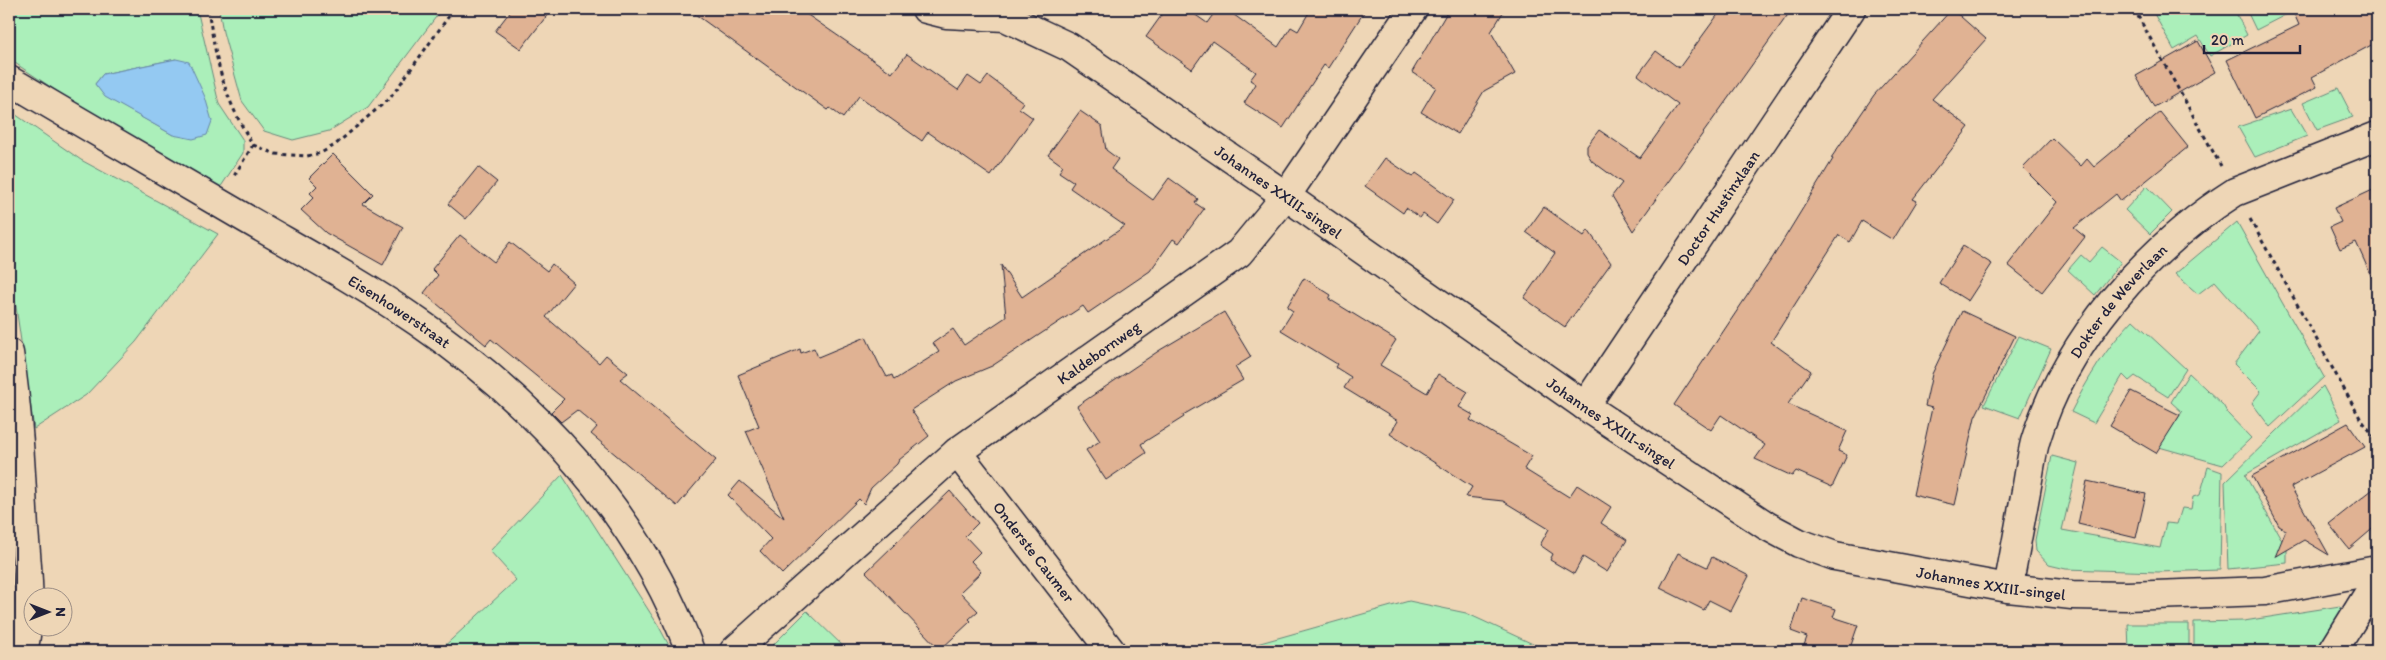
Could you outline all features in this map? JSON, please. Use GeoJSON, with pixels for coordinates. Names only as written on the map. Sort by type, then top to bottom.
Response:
{"type":"FeatureCollection","features":[{"type":"Feature","properties":{"kind":"street","name":"Johannes XXIII-singel"},"geometry":{"type":"LineString","coordinates":[[926,9],[946,14],[1005,13],[1069,47],[1286,196],[1585,406],[1767,526],[1799,543],[1835,556],[2008,588],[2072,595],[2192,595],[2265,591],[2377,570]]}},
{"type":"Feature","properties":{"kind":"street","name":"Kaldebornweg"},"geometry":{"type":"LineString","coordinates":[[734,651],[957,452],[1239,253],[1286,196],[1413,9]]}},
{"type":"Feature","properties":{"kind":"street","name":"Doctor Hustinxlaan"},"geometry":{"type":"LineString","coordinates":[[1585,406],[1851,9]]}},
{"type":"Feature","properties":{"kind":"street","name":"Eisenhowerstraat"},"geometry":{"type":"LineString","coordinates":[[9,80],[353,280],[418,322],[477,366],[526,410],[577,463],[619,518],[655,574],[690,651]]}},
{"type":"Feature","properties":{"kind":"street","name":"Dokter de Weverlaan"},"geometry":{"type":"LineString","coordinates":[[2008,588],[2035,443],[2064,371],[2108,304],[2164,248],[2215,205],[2235,192],[2377,136]]}},
{"type":"Feature","properties":{"kind":"street"},"geometry":{"type":"LineString","coordinates":[[9,353],[21,479],[26,564],[28,611],[24,651]]}},
{"type":"Feature","properties":{"kind":"street","name":"Onderste Caumer"},"geometry":{"type":"LineString","coordinates":[[957,452],[1111,651]]}},
{"type":"Feature","properties":{"kind":"street"},"geometry":{"type":"LineString","coordinates":[[2333,651],[2377,580]]}},
{"type":"Feature","properties":{"kind":"path"},"geometry":{"type":"LineString","coordinates":[[208,9],[224,89],[237,119],[253,145],[276,154],[307,156],[321,153],[335,145],[391,97],[454,9]]}},
{"type":"Feature","properties":{"kind":"path"},"geometry":{"type":"LineString","coordinates":[[218,202],[253,145]]}},
{"type":"Feature","properties":{"kind":"path"},"geometry":{"type":"LineString","coordinates":[[2360,418],[2377,440]]}},
{"type":"Feature","properties":{"kind":"green space"},"geometry":{"type":"Polygon","coordinates":[[[9,9],[197,9],[219,104],[243,140],[243,153],[220,188],[101,121],[9,59],[9,9]],[[176,59],[103,74],[95,84],[106,97],[173,135],[176,59]]]}},
{"type":"Feature","properties":{"kind":"green space"},"geometry":{"type":"Polygon","coordinates":[[[219,9],[442,9],[368,107],[329,131],[293,140],[264,131],[242,101],[223,32],[219,9]]]}},
{"type":"Feature","properties":{"kind":"green space"},"geometry":{"type":"Polygon","coordinates":[[[2234,9],[2247,35],[2210,56],[2198,36],[2174,50],[2152,10],[2234,9]]]}},
{"type":"Feature","properties":{"kind":"green space"},"geometry":{"type":"Polygon","coordinates":[[[2246,9],[2291,9],[2293,11],[2256,30],[2246,9]]]}},
{"type":"Feature","properties":{"kind":"green space"},"geometry":{"type":"Polygon","coordinates":[[[2338,88],[2353,117],[2317,130],[2303,103],[2338,88]]]}},
{"type":"Feature","properties":{"kind":"green space"},"geometry":{"type":"Polygon","coordinates":[[[2291,109],[2307,136],[2255,157],[2238,127],[2291,109]]]}},
{"type":"Feature","properties":{"kind":"green space"},"geometry":{"type":"Polygon","coordinates":[[[9,110],[81,160],[218,234],[136,342],[86,395],[34,429],[16,307],[9,276],[9,110]]]}},
{"type":"Feature","properties":{"kind":"green space"},"geometry":{"type":"Polygon","coordinates":[[[2147,186],[2172,212],[2150,234],[2125,210],[2147,186]]]}},
{"type":"Feature","properties":{"kind":"green space"},"geometry":{"type":"Polygon","coordinates":[[[2237,222],[2324,377],[2270,427],[2252,403],[2261,391],[2234,364],[2259,331],[2215,281],[2198,294],[2175,274],[2237,222]]]}},
{"type":"Feature","properties":{"kind":"green space"},"geometry":{"type":"Polygon","coordinates":[[[2102,247],[2121,262],[2095,295],[2068,270],[2081,255],[2089,262],[2102,247]]]}},
{"type":"Feature","properties":{"kind":"green space"},"geometry":{"type":"Polygon","coordinates":[[[2133,320],[2186,369],[2168,397],[2135,376],[2129,381],[2123,375],[2094,423],[2071,412],[2098,364],[2114,341],[2133,320]]]}},
{"type":"Feature","properties":{"kind":"green space"},"geometry":{"type":"Polygon","coordinates":[[[2019,336],[2051,349],[2020,418],[1984,405],[2019,336]]]}},
{"type":"Feature","properties":{"kind":"green space"},"geometry":{"type":"Polygon","coordinates":[[[2189,373],[2223,405],[2228,414],[2251,438],[2223,465],[2159,447],[2182,412],[2171,402],[2189,373]]]}},
{"type":"Feature","properties":{"kind":"green space"},"geometry":{"type":"Polygon","coordinates":[[[2323,386],[2341,420],[2245,475],[2287,549],[2287,563],[2228,569],[2225,482],[2323,386]]]}},
{"type":"Feature","properties":{"kind":"green space"},"geometry":{"type":"Polygon","coordinates":[[[2052,456],[2078,463],[2062,530],[2160,548],[2166,523],[2177,524],[2182,508],[2191,509],[2193,497],[2200,495],[2208,467],[2222,472],[2220,570],[2158,572],[2066,569],[2049,565],[2036,551],[2035,540],[2052,456]]]}},
{"type":"Feature","properties":{"kind":"green space"},"geometry":{"type":"Polygon","coordinates":[[[562,475],[658,625],[672,651],[439,651],[516,580],[490,551],[562,475]]]}},
{"type":"Feature","properties":{"kind":"green space"},"geometry":{"type":"Polygon","coordinates":[[[1409,601],[1466,613],[1548,651],[1232,651],[1409,601]]]}},
{"type":"Feature","properties":{"kind":"green space"},"geometry":{"type":"Polygon","coordinates":[[[2340,606],[2342,615],[2322,651],[2242,651],[2241,646],[2194,648],[2194,622],[2244,621],[2340,606]]]}},
{"type":"Feature","properties":{"kind":"green space"},"geometry":{"type":"Polygon","coordinates":[[[807,611],[848,651],[767,651],[807,611]]]}},
{"type":"Feature","properties":{"kind":"green space"},"geometry":{"type":"Polygon","coordinates":[[[2128,624],[2189,624],[2189,651],[2129,651],[2128,624]]]}},
{"type":"Feature","properties":{"kind":"water"},"geometry":{"type":"Polygon","coordinates":[[[176,59],[189,62],[205,97],[212,121],[207,135],[193,139],[173,135],[105,97],[95,84],[103,74],[176,59]]]}},
{"type":"Feature","properties":{"kind":"building"},"geometry":{"type":"Polygon","coordinates":[[[512,9],[552,9],[521,49],[495,31],[512,9]]]}},
{"type":"Feature","properties":{"kind":"building"},"geometry":{"type":"Polygon","coordinates":[[[688,9],[799,9],[892,73],[907,54],[958,90],[968,76],[981,85],[988,76],[1023,102],[1019,108],[1033,118],[991,176],[928,132],[922,141],[859,96],[843,118],[830,108],[828,110],[688,9]]]}},
{"type":"Feature","properties":{"kind":"building"},"geometry":{"type":"Polygon","coordinates":[[[1166,9],[1187,9],[1207,23],[1217,9],[1226,9],[1278,47],[1291,27],[1298,31],[1311,9],[1366,9],[1328,68],[1324,65],[1283,128],[1244,103],[1256,84],[1250,80],[1256,72],[1212,41],[1192,69],[1146,37],[1166,9]]]}},
{"type":"Feature","properties":{"kind":"building"},"geometry":{"type":"Polygon","coordinates":[[[1449,9],[1505,9],[1491,32],[1515,74],[1484,91],[1458,134],[1421,112],[1436,87],[1412,72],[1449,9]]]}},
{"type":"Feature","properties":{"kind":"building"},"geometry":{"type":"Polygon","coordinates":[[[1722,9],[1792,9],[1633,231],[1612,196],[1622,183],[1592,161],[1587,153],[1587,146],[1599,130],[1640,158],[1678,105],[1638,75],[1656,51],[1679,68],[1722,9]]]}},
{"type":"Feature","properties":{"kind":"building"},"geometry":{"type":"Polygon","coordinates":[[[1952,9],[1986,39],[1932,99],[1969,127],[1913,199],[1917,201],[1893,240],[1862,221],[1850,242],[1839,235],[1771,342],[1811,371],[1788,404],[1847,431],[1838,451],[1847,455],[1832,487],[1796,471],[1792,476],[1755,459],[1765,445],[1721,415],[1711,430],[1674,405],[1773,257],[1833,159],[1831,158],[1874,95],[1952,9]]]}},
{"type":"Feature","properties":{"kind":"building"},"geometry":{"type":"Polygon","coordinates":[[[2292,9],[2377,9],[2377,42],[2312,77],[2317,87],[2255,118],[2227,60],[2299,25],[2292,9]]]}},
{"type":"Feature","properties":{"kind":"building"},"geometry":{"type":"Polygon","coordinates":[[[2198,41],[2215,72],[2154,107],[2136,76],[2198,41]]]}},
{"type":"Feature","properties":{"kind":"building"},"geometry":{"type":"Polygon","coordinates":[[[1080,111],[1102,126],[1106,150],[1118,159],[1111,169],[1153,200],[1169,178],[1198,199],[1195,203],[1204,209],[1179,243],[1173,239],[1150,271],[1088,313],[1083,306],[992,366],[956,381],[911,410],[929,436],[899,460],[871,488],[864,504],[859,499],[782,574],[760,551],[771,539],[728,495],[740,481],[784,518],[746,431],[759,426],[738,375],[800,349],[801,353],[814,348],[818,357],[866,337],[881,368],[887,377],[892,375],[894,380],[939,352],[933,343],[953,329],[964,345],[1006,317],[1001,265],[1022,297],[1125,226],[1070,188],[1074,182],[1059,172],[1063,166],[1048,155],[1080,111]]]}},
{"type":"Feature","properties":{"kind":"building"},"geometry":{"type":"Polygon","coordinates":[[[2160,112],[2188,147],[2121,201],[2116,194],[2074,228],[2085,237],[2042,292],[2008,265],[2057,202],[2023,168],[2052,138],[2081,166],[2087,159],[2094,167],[2160,112]]]}},
{"type":"Feature","properties":{"kind":"building"},"geometry":{"type":"Polygon","coordinates":[[[333,154],[373,194],[363,204],[403,227],[383,265],[326,233],[301,210],[314,197],[310,193],[317,186],[309,178],[333,154]]]}},
{"type":"Feature","properties":{"kind":"building"},"geometry":{"type":"Polygon","coordinates":[[[1385,158],[1413,177],[1416,173],[1454,200],[1437,224],[1423,214],[1420,218],[1406,208],[1403,213],[1365,186],[1385,158]]]}},
{"type":"Feature","properties":{"kind":"building"},"geometry":{"type":"Polygon","coordinates":[[[478,167],[497,182],[466,219],[448,204],[478,167]]]}},
{"type":"Feature","properties":{"kind":"building"},"geometry":{"type":"Polygon","coordinates":[[[2377,188],[2377,289],[2356,242],[2340,249],[2330,227],[2341,222],[2334,208],[2377,188]]]}},
{"type":"Feature","properties":{"kind":"building"},"geometry":{"type":"Polygon","coordinates":[[[1544,207],[1584,236],[1588,230],[1611,263],[1565,327],[1524,298],[1555,253],[1526,232],[1544,207]]]}},
{"type":"Feature","properties":{"kind":"building"},"geometry":{"type":"Polygon","coordinates":[[[460,235],[494,262],[510,242],[547,271],[552,264],[574,283],[546,317],[599,363],[606,355],[628,373],[620,379],[716,460],[677,506],[591,434],[597,427],[577,410],[561,422],[551,412],[564,399],[491,339],[486,345],[424,293],[438,275],[432,269],[460,235]]]}},
{"type":"Feature","properties":{"kind":"building"},"geometry":{"type":"Polygon","coordinates":[[[1963,246],[1992,264],[1968,301],[1939,283],[1963,246]]]}},
{"type":"Feature","properties":{"kind":"building"},"geometry":{"type":"Polygon","coordinates":[[[1304,278],[1331,295],[1329,299],[1396,340],[1380,365],[1427,393],[1438,374],[1468,392],[1459,407],[1473,415],[1470,420],[1532,456],[1524,469],[1569,497],[1577,485],[1611,507],[1601,523],[1627,540],[1607,572],[1583,557],[1574,574],[1550,560],[1553,554],[1540,545],[1549,529],[1503,501],[1466,497],[1472,487],[1390,434],[1398,421],[1344,388],[1351,377],[1335,367],[1337,364],[1281,330],[1293,311],[1287,307],[1304,278]]]}},
{"type":"Feature","properties":{"kind":"building"},"geometry":{"type":"Polygon","coordinates":[[[1962,311],[2015,336],[1975,417],[1955,505],[1913,495],[1932,408],[1925,406],[1932,374],[1962,311]]]}},
{"type":"Feature","properties":{"kind":"building"},"geometry":{"type":"Polygon","coordinates":[[[1224,312],[1251,357],[1235,367],[1243,380],[1183,415],[1184,417],[1141,444],[1146,453],[1106,480],[1086,450],[1100,441],[1077,406],[1160,350],[1224,312]]]}},
{"type":"Feature","properties":{"kind":"building"},"geometry":{"type":"Polygon","coordinates":[[[2131,391],[2180,415],[2156,453],[2110,426],[2131,391]]]}},
{"type":"Feature","properties":{"kind":"building"},"geometry":{"type":"Polygon","coordinates":[[[2348,423],[2365,447],[2291,487],[2329,555],[2304,540],[2275,557],[2286,530],[2279,526],[2252,476],[2348,423]]]}},
{"type":"Feature","properties":{"kind":"building"},"geometry":{"type":"Polygon","coordinates":[[[2087,481],[2146,494],[2136,538],[2078,524],[2087,481]]]}},
{"type":"Feature","properties":{"kind":"building"},"geometry":{"type":"Polygon","coordinates":[[[2377,486],[2377,525],[2349,549],[2329,524],[2377,486]]]}},
{"type":"Feature","properties":{"kind":"building"},"geometry":{"type":"Polygon","coordinates":[[[950,491],[978,523],[965,536],[980,552],[971,561],[981,572],[960,592],[978,611],[969,619],[971,621],[940,650],[866,572],[950,491]]]}},
{"type":"Feature","properties":{"kind":"building"},"geometry":{"type":"Polygon","coordinates":[[[1678,553],[1707,567],[1712,557],[1749,576],[1731,611],[1709,600],[1704,610],[1660,588],[1678,553]]]}},
{"type":"Feature","properties":{"kind":"building"},"geometry":{"type":"Polygon","coordinates":[[[1802,598],[1836,609],[1833,617],[1858,625],[1849,651],[1802,651],[1807,637],[1791,631],[1802,598]]]}}]}
